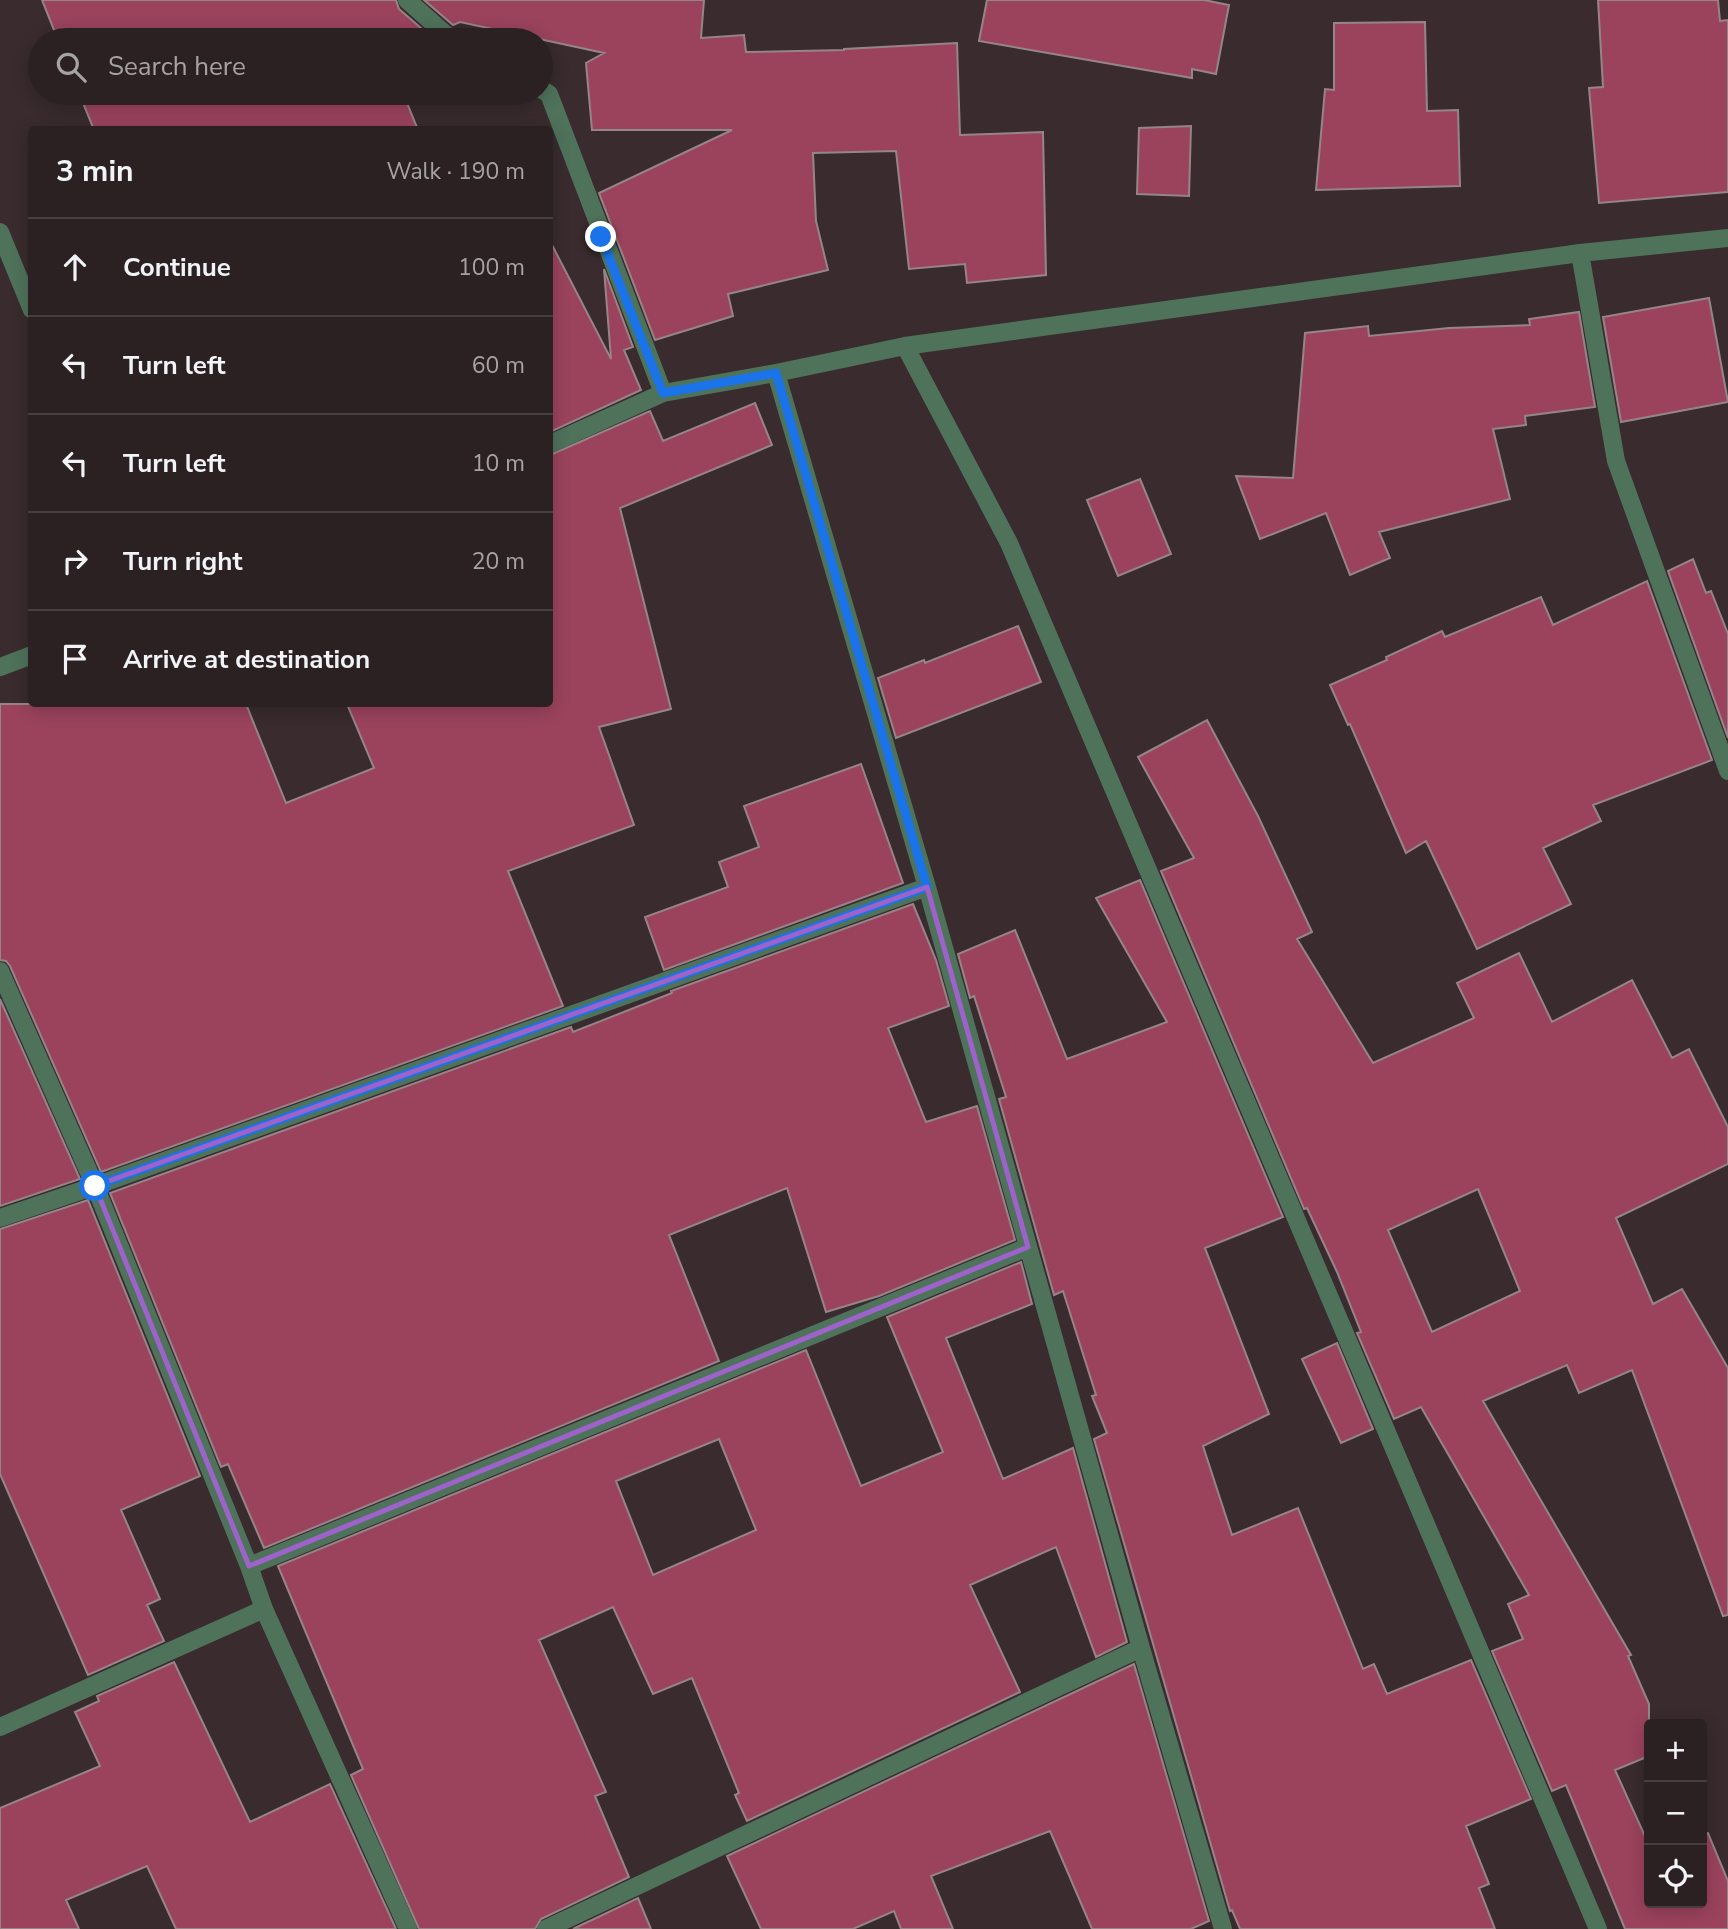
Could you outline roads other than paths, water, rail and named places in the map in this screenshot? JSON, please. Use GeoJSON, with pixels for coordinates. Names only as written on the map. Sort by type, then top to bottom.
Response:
{"type":"FeatureCollection","features":[{"type":"Feature","properties":{"kind":"street"},"geometry":{"type":"LineString","coordinates":[[407,0],[438,28]]}},
{"type":"Feature","properties":{"kind":"street"},"geometry":{"type":"LineString","coordinates":[[553,104],[663,393]]}},
{"type":"Feature","properties":{"kind":"street"},"geometry":{"type":"LineString","coordinates":[[0,232],[28,300]]}},
{"type":"Feature","properties":{"kind":"street"},"geometry":{"type":"LineString","coordinates":[[553,443],[663,393],[905,346],[1580,253],[1728,237]]}},
{"type":"Feature","properties":{"kind":"street"},"geometry":{"type":"LineString","coordinates":[[1580,253],[1616,461],[1728,771]]}},
{"type":"Feature","properties":{"kind":"street"},"geometry":{"type":"LineString","coordinates":[[905,346],[1009,543],[1598,1929]]}},
{"type":"Feature","properties":{"kind":"street"},"geometry":{"type":"LineString","coordinates":[[776,373],[927,887],[1223,1929]]}},
{"type":"Feature","properties":{"kind":"street"},"geometry":{"type":"LineString","coordinates":[[0,667],[28,656]]}},
{"type":"Feature","properties":{"kind":"street"},"geometry":{"type":"LineString","coordinates":[[0,1218],[927,887]]}},
{"type":"Feature","properties":{"kind":"street"},"geometry":{"type":"LineString","coordinates":[[0,971],[95,1186],[264,1609],[408,1929]]}},
{"type":"Feature","properties":{"kind":"street"},"geometry":{"type":"LineString","coordinates":[[249,1566],[1028,1247]]}},
{"type":"Feature","properties":{"kind":"street"},"geometry":{"type":"LineString","coordinates":[[0,1727],[264,1609]]}},
{"type":"Feature","properties":{"kind":"street"},"geometry":{"type":"LineString","coordinates":[[546,1929],[1141,1648]]}}]}
